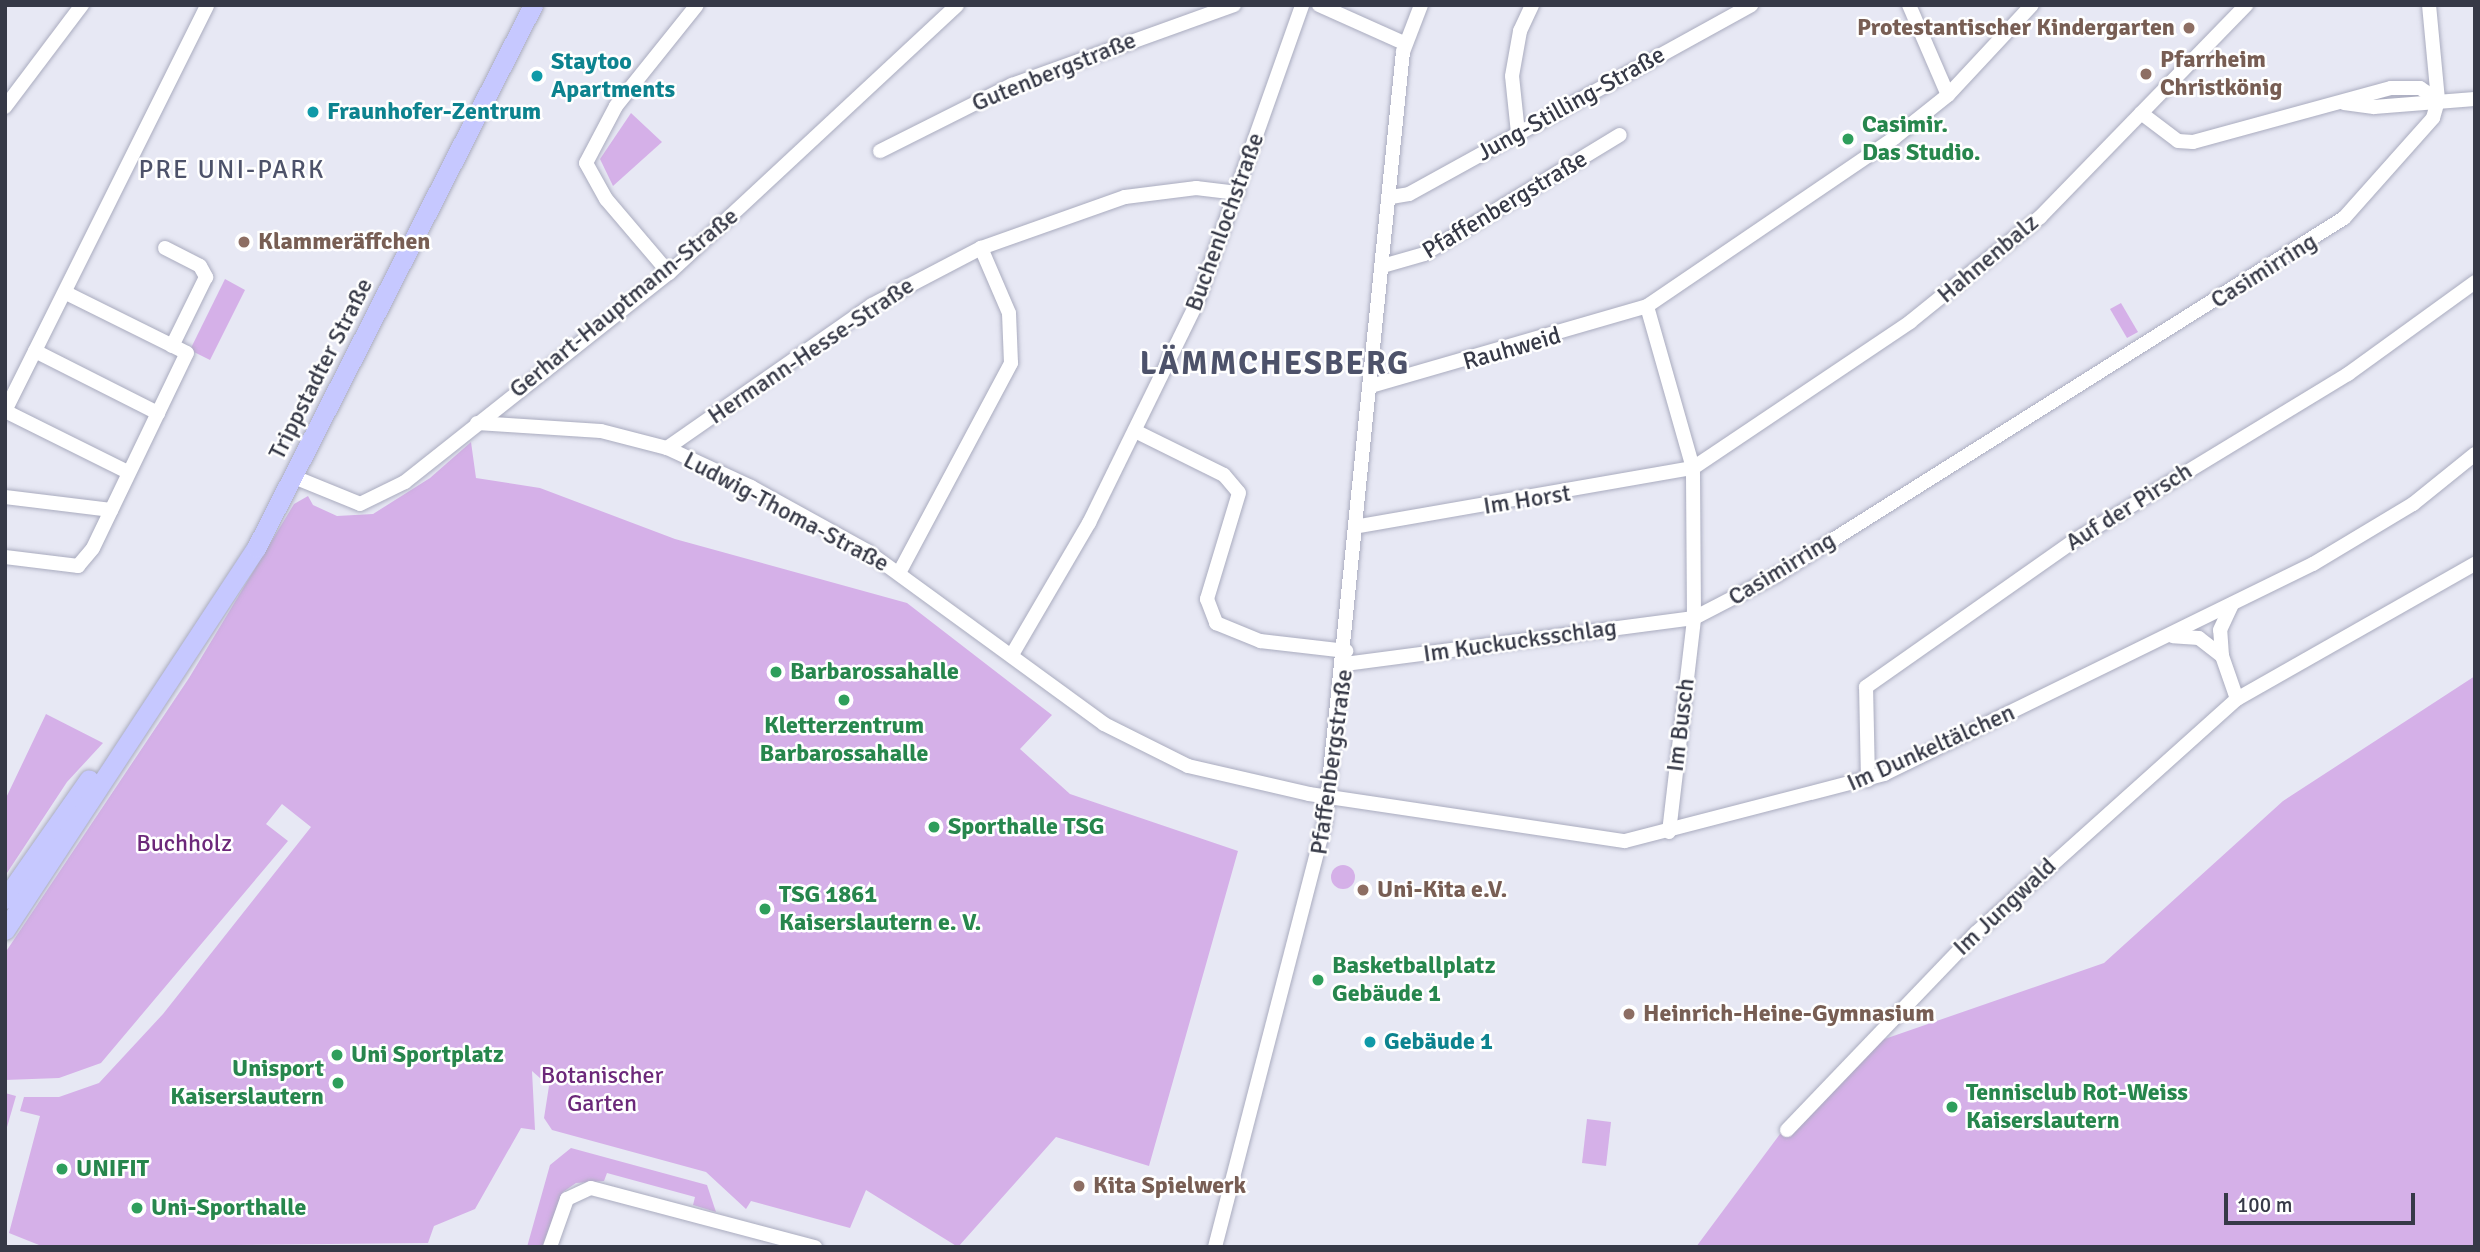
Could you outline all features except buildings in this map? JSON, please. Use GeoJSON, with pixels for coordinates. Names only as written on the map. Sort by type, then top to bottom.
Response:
{"type":"FeatureCollection","features":[{"type":"Feature","properties":{"kind":"main road","name":"Trippstadter Straße"},"geometry":{"type":"LineString","coordinates":[[5,930],[125,739],[222,602],[294,477],[533,5]]}},
{"type":"Feature","properties":{"kind":"main road","name":"Trippstadter Straße"},"geometry":{"type":"LineString","coordinates":[[5,899],[57,821],[125,739]]}},
{"type":"Feature","properties":{"kind":"street"},"geometry":{"type":"LineString","coordinates":[[5,107],[82,5]]}},
{"type":"Feature","properties":{"kind":"street"},"geometry":{"type":"LineString","coordinates":[[128,472],[5,411],[207,5]]}},
{"type":"Feature","properties":{"kind":"street"},"geometry":{"type":"LineString","coordinates":[[669,273],[606,199],[586,163],[616,106],[697,5]]}},
{"type":"Feature","properties":{"kind":"street","name":"Gerhart-Hauptmann-Straße"},"geometry":{"type":"LineString","coordinates":[[294,477],[344,502],[373,502],[669,273],[957,5]]}},
{"type":"Feature","properties":{"kind":"street","name":"Gutenbergstraße"},"geometry":{"type":"LineString","coordinates":[[880,151],[1012,85],[1234,5]]}},
{"type":"Feature","properties":{"kind":"street","name":"Buchenlochstraße"},"geometry":{"type":"LineString","coordinates":[[1013,653],[1135,431],[1196,305],[1302,5]]}},
{"type":"Feature","properties":{"kind":"street"},"geometry":{"type":"LineString","coordinates":[[1319,5],[1404,43]]}},
{"type":"Feature","properties":{"kind":"street","name":"Pfaffenbergstraße"},"geometry":{"type":"LineString","coordinates":[[1215,1247],[1316,871],[1329,797],[1386,265],[1404,43],[1421,5]]}},
{"type":"Feature","properties":{"kind":"street"},"geometry":{"type":"LineString","coordinates":[[1518,133],[1512,76],[1520,31],[1532,5]]}},
{"type":"Feature","properties":{"kind":"street","name":"Jung-Stilling-Straße"},"geometry":{"type":"LineString","coordinates":[[1391,197],[1409,194],[1751,5]]}},
{"type":"Feature","properties":{"kind":"street"},"geometry":{"type":"LineString","coordinates":[[1909,5],[1948,95]]}},
{"type":"Feature","properties":{"kind":"street"},"geometry":{"type":"LineString","coordinates":[[1647,306],[1839,180],[1948,95],[2032,5]]}},
{"type":"Feature","properties":{"kind":"street","name":"Hahnenbalz"},"geometry":{"type":"LineString","coordinates":[[1693,468],[1946,296],[2040,218],[2246,5]]}},
{"type":"Feature","properties":{"kind":"street"},"geometry":{"type":"LineString","coordinates":[[2429,5],[2438,100]]}},
{"type":"Feature","properties":{"kind":"street"},"geometry":{"type":"LineString","coordinates":[[2141,113],[2178,141],[2193,142],[2344,103],[2386,107],[2438,100],[2475,99]]}},
{"type":"Feature","properties":{"kind":"street","name":"Casimirring"},"geometry":{"type":"LineString","coordinates":[[1647,306],[1693,468],[1694,618],[1771,579],[2317,239],[2404,157],[2433,118],[2438,100]]}},
{"type":"Feature","properties":{"kind":"street","name":"Pfaffenbergstraße"},"geometry":{"type":"LineString","coordinates":[[1386,265],[1424,254],[1620,135]]}},
{"type":"Feature","properties":{"kind":"street","name":"Hermann-Hesse-Straße"},"geometry":{"type":"LineString","coordinates":[[667,448],[872,305],[981,248],[1125,197],[1196,188],[1238,192]]}},
{"type":"Feature","properties":{"kind":"street"},"geometry":{"type":"LineString","coordinates":[[165,248],[200,266],[206,277],[172,346]]}},
{"type":"Feature","properties":{"kind":"street"},"geometry":{"type":"LineString","coordinates":[[899,573],[1011,363],[1009,313],[981,248]]}},
{"type":"Feature","properties":{"kind":"street","name":"Auf der Pirsch"},"geometry":{"type":"LineString","coordinates":[[1868,780],[1866,687],[2075,540],[2348,374],[2475,282]]}},
{"type":"Feature","properties":{"kind":"street"},"geometry":{"type":"LineString","coordinates":[[5,557],[78,566],[111,510],[187,353],[66,293]]}},
{"type":"Feature","properties":{"kind":"street","name":"Rauhweid"},"geometry":{"type":"LineString","coordinates":[[1374,385],[1647,306]]}},
{"type":"Feature","properties":{"kind":"street"},"geometry":{"type":"LineString","coordinates":[[35,351],[158,413]]}},
{"type":"Feature","properties":{"kind":"street","name":"Ludwig-Thoma-Straße"},"geometry":{"type":"LineString","coordinates":[[477,423],[601,431],[667,448],[751,487],[899,573],[1013,653]]}},
{"type":"Feature","properties":{"kind":"street","name":"Im Kuckucksschlag"},"geometry":{"type":"LineString","coordinates":[[1135,431],[1224,475],[1239,494],[1207,599],[1216,623],[1260,640],[1346,657],[1694,618]]}},
{"type":"Feature","properties":{"kind":"street","name":"Im Dunkeltälchen"},"geometry":{"type":"LineString","coordinates":[[1013,653],[1140,747],[1217,776],[1329,797],[1609,841],[1669,832],[1868,780],[2171,636],[2390,520],[2475,454]]}},
{"type":"Feature","properties":{"kind":"street","name":"Im Horst"},"geometry":{"type":"LineString","coordinates":[[1360,526],[1693,468]]}},
{"type":"Feature","properties":{"kind":"street"},"geometry":{"type":"LineString","coordinates":[[5,497],[111,510]]}},
{"type":"Feature","properties":{"kind":"street","name":"Im Jungwald"},"geometry":{"type":"LineString","coordinates":[[1787,1130],[1985,925],[2237,699],[2475,564]]}},
{"type":"Feature","properties":{"kind":"street"},"geometry":{"type":"LineString","coordinates":[[2232,604],[2220,630],[2222,656],[2237,699]]}},
{"type":"Feature","properties":{"kind":"street","name":"Im Busch"},"geometry":{"type":"LineString","coordinates":[[1669,832],[1694,618]]}},
{"type":"Feature","properties":{"kind":"street"},"geometry":{"type":"LineString","coordinates":[[2171,636],[2199,638],[2222,656]]}},
{"type":"Feature","properties":{"kind":"street"},"geometry":{"type":"LineString","coordinates":[[550,1247],[562,1206],[591,1188],[815,1247]]}},
{"type":"Feature","properties":{"kind":"green space"},"geometry":{"type":"Polygon","coordinates":[[[631,113],[662,142],[613,186],[600,159],[631,113]]]}},
{"type":"Feature","properties":{"kind":"green space"},"geometry":{"type":"Polygon","coordinates":[[[225,279],[245,290],[210,360],[190,350],[225,279]]]}},
{"type":"Feature","properties":{"kind":"green space"},"geometry":{"type":"Polygon","coordinates":[[[2121,303],[2138,332],[2127,338],[2110,309],[2121,303]]]}},
{"type":"Feature","properties":{"kind":"green space"},"geometry":{"type":"Polygon","coordinates":[[[471,442],[476,478],[540,488],[675,539],[907,603],[1052,715],[1020,749],[1070,794],[1238,851],[1149,1166],[1056,1137],[958,1247],[866,1190],[850,1228],[751,1201],[746,1209],[706,1172],[552,1130],[544,1118],[549,1086],[532,1071],[535,1130],[521,1128],[475,1209],[434,1226],[428,1243],[44,1247],[9,1233],[40,1116],[20,1111],[24,1097],[59,1097],[99,1083],[163,1014],[311,827],[282,804],[266,824],[288,841],[101,1063],[59,1078],[5,1080],[5,953],[189,678],[294,504],[308,496],[313,505],[337,516],[373,514],[430,478],[471,442]]]}},
{"type":"Feature","properties":{"kind":"green space"},"geometry":{"type":"Polygon","coordinates":[[[2475,676],[2475,1247],[1696,1247],[1803,1103],[1876,1042],[2104,963],[2283,801],[2475,676]]]}},
{"type":"Feature","properties":{"kind":"green space"},"geometry":{"type":"Polygon","coordinates":[[[46,714],[103,743],[67,782],[5,876],[5,800],[46,714]]]}},
{"type":"Feature","properties":{"kind":"green space"},"geometry":{"type":"Polygon","coordinates":[[[1338,865],[1348,865],[1355,872],[1355,882],[1348,889],[1338,889],[1331,882],[1331,872],[1338,865]]]}},
{"type":"Feature","properties":{"kind":"green space"},"geometry":{"type":"Polygon","coordinates":[[[5,1093],[16,1096],[5,1134],[5,1093]]]}},
{"type":"Feature","properties":{"kind":"green space"},"geometry":{"type":"Polygon","coordinates":[[[1587,1119],[1611,1122],[1606,1166],[1582,1163],[1587,1119]]]}},
{"type":"Feature","properties":{"kind":"green space"},"geometry":{"type":"Polygon","coordinates":[[[571,1148],[707,1185],[716,1212],[693,1205],[695,1197],[607,1173],[604,1181],[576,1183],[563,1192],[542,1247],[527,1247],[550,1165],[571,1148]]]}},
{"type":"Feature","properties":{"kind":"place","name":"Protestantischer Kindergarten"},"geometry":{"type":"Point","coordinates":[2189,28]}},
{"type":"Feature","properties":{"kind":"place","name":"Pfarrheim Christkönig"},"geometry":{"type":"Point","coordinates":[2146,74]}},
{"type":"Feature","properties":{"kind":"place","name":"Staytoo Apartments"},"geometry":{"type":"Point","coordinates":[537,76]}},
{"type":"Feature","properties":{"kind":"place","name":"Fraunhofer-Zentrum"},"geometry":{"type":"Point","coordinates":[313,112]}},
{"type":"Feature","properties":{"kind":"place","name":"Casimir. Das Studio."},"geometry":{"type":"Point","coordinates":[1848,139]}},
{"type":"Feature","properties":{"kind":"place","name":"Klammeräffchen"},"geometry":{"type":"Point","coordinates":[244,242]}},
{"type":"Feature","properties":{"kind":"place","name":"Barbarossahalle"},"geometry":{"type":"Point","coordinates":[776,672]}},
{"type":"Feature","properties":{"kind":"place","name":"Kletterzentrum Barbarossahalle"},"geometry":{"type":"Point","coordinates":[844,700]}},
{"type":"Feature","properties":{"kind":"place","name":"Sporthalle TSG"},"geometry":{"type":"Point","coordinates":[934,827]}},
{"type":"Feature","properties":{"kind":"place","name":"Uni-Kita e.V."},"geometry":{"type":"Point","coordinates":[1363,890]}},
{"type":"Feature","properties":{"kind":"place","name":"TSG 1861 Kaiserslautern e. V."},"geometry":{"type":"Point","coordinates":[765,909]}},
{"type":"Feature","properties":{"kind":"place","name":"Basketballplatz Gebäude 1"},"geometry":{"type":"Point","coordinates":[1318,980]}},
{"type":"Feature","properties":{"kind":"place","name":"Heinrich-Heine-Gymnasium"},"geometry":{"type":"Point","coordinates":[1629,1014]}},
{"type":"Feature","properties":{"kind":"place","name":"Gebäude 1"},"geometry":{"type":"Point","coordinates":[1370,1042]}},
{"type":"Feature","properties":{"kind":"place","name":"Uni Sportplatz"},"geometry":{"type":"Point","coordinates":[337,1055]}},
{"type":"Feature","properties":{"kind":"place","name":"Unisport Kaiserslautern"},"geometry":{"type":"Point","coordinates":[338,1083]}},
{"type":"Feature","properties":{"kind":"place","name":"Tennisclub Rot-Weiss Kaiserslautern"},"geometry":{"type":"Point","coordinates":[1952,1107]}},
{"type":"Feature","properties":{"kind":"place","name":"UNIFIT"},"geometry":{"type":"Point","coordinates":[62,1169]}},
{"type":"Feature","properties":{"kind":"place","name":"Kita Spielwerk"},"geometry":{"type":"Point","coordinates":[1079,1186]}},
{"type":"Feature","properties":{"kind":"place","name":"Uni-Sporthalle"},"geometry":{"type":"Point","coordinates":[137,1208]}},
{"type":"Feature","properties":{"kind":"district","name":"PRE UNI-PARK"},"geometry":{"type":"Point","coordinates":[232,171]}},
{"type":"Feature","properties":{"kind":"district","name":"LÄMMCHESBERG"},"geometry":{"type":"Point","coordinates":[1275,364]}},
{"type":"Feature","properties":{"kind":"park label","name":"Buchholz"},"geometry":{"type":"Point","coordinates":[184,844]}},
{"type":"Feature","properties":{"kind":"park label","name":"Botanischer Garten"},"geometry":{"type":"Point","coordinates":[602,1090]}}]}
